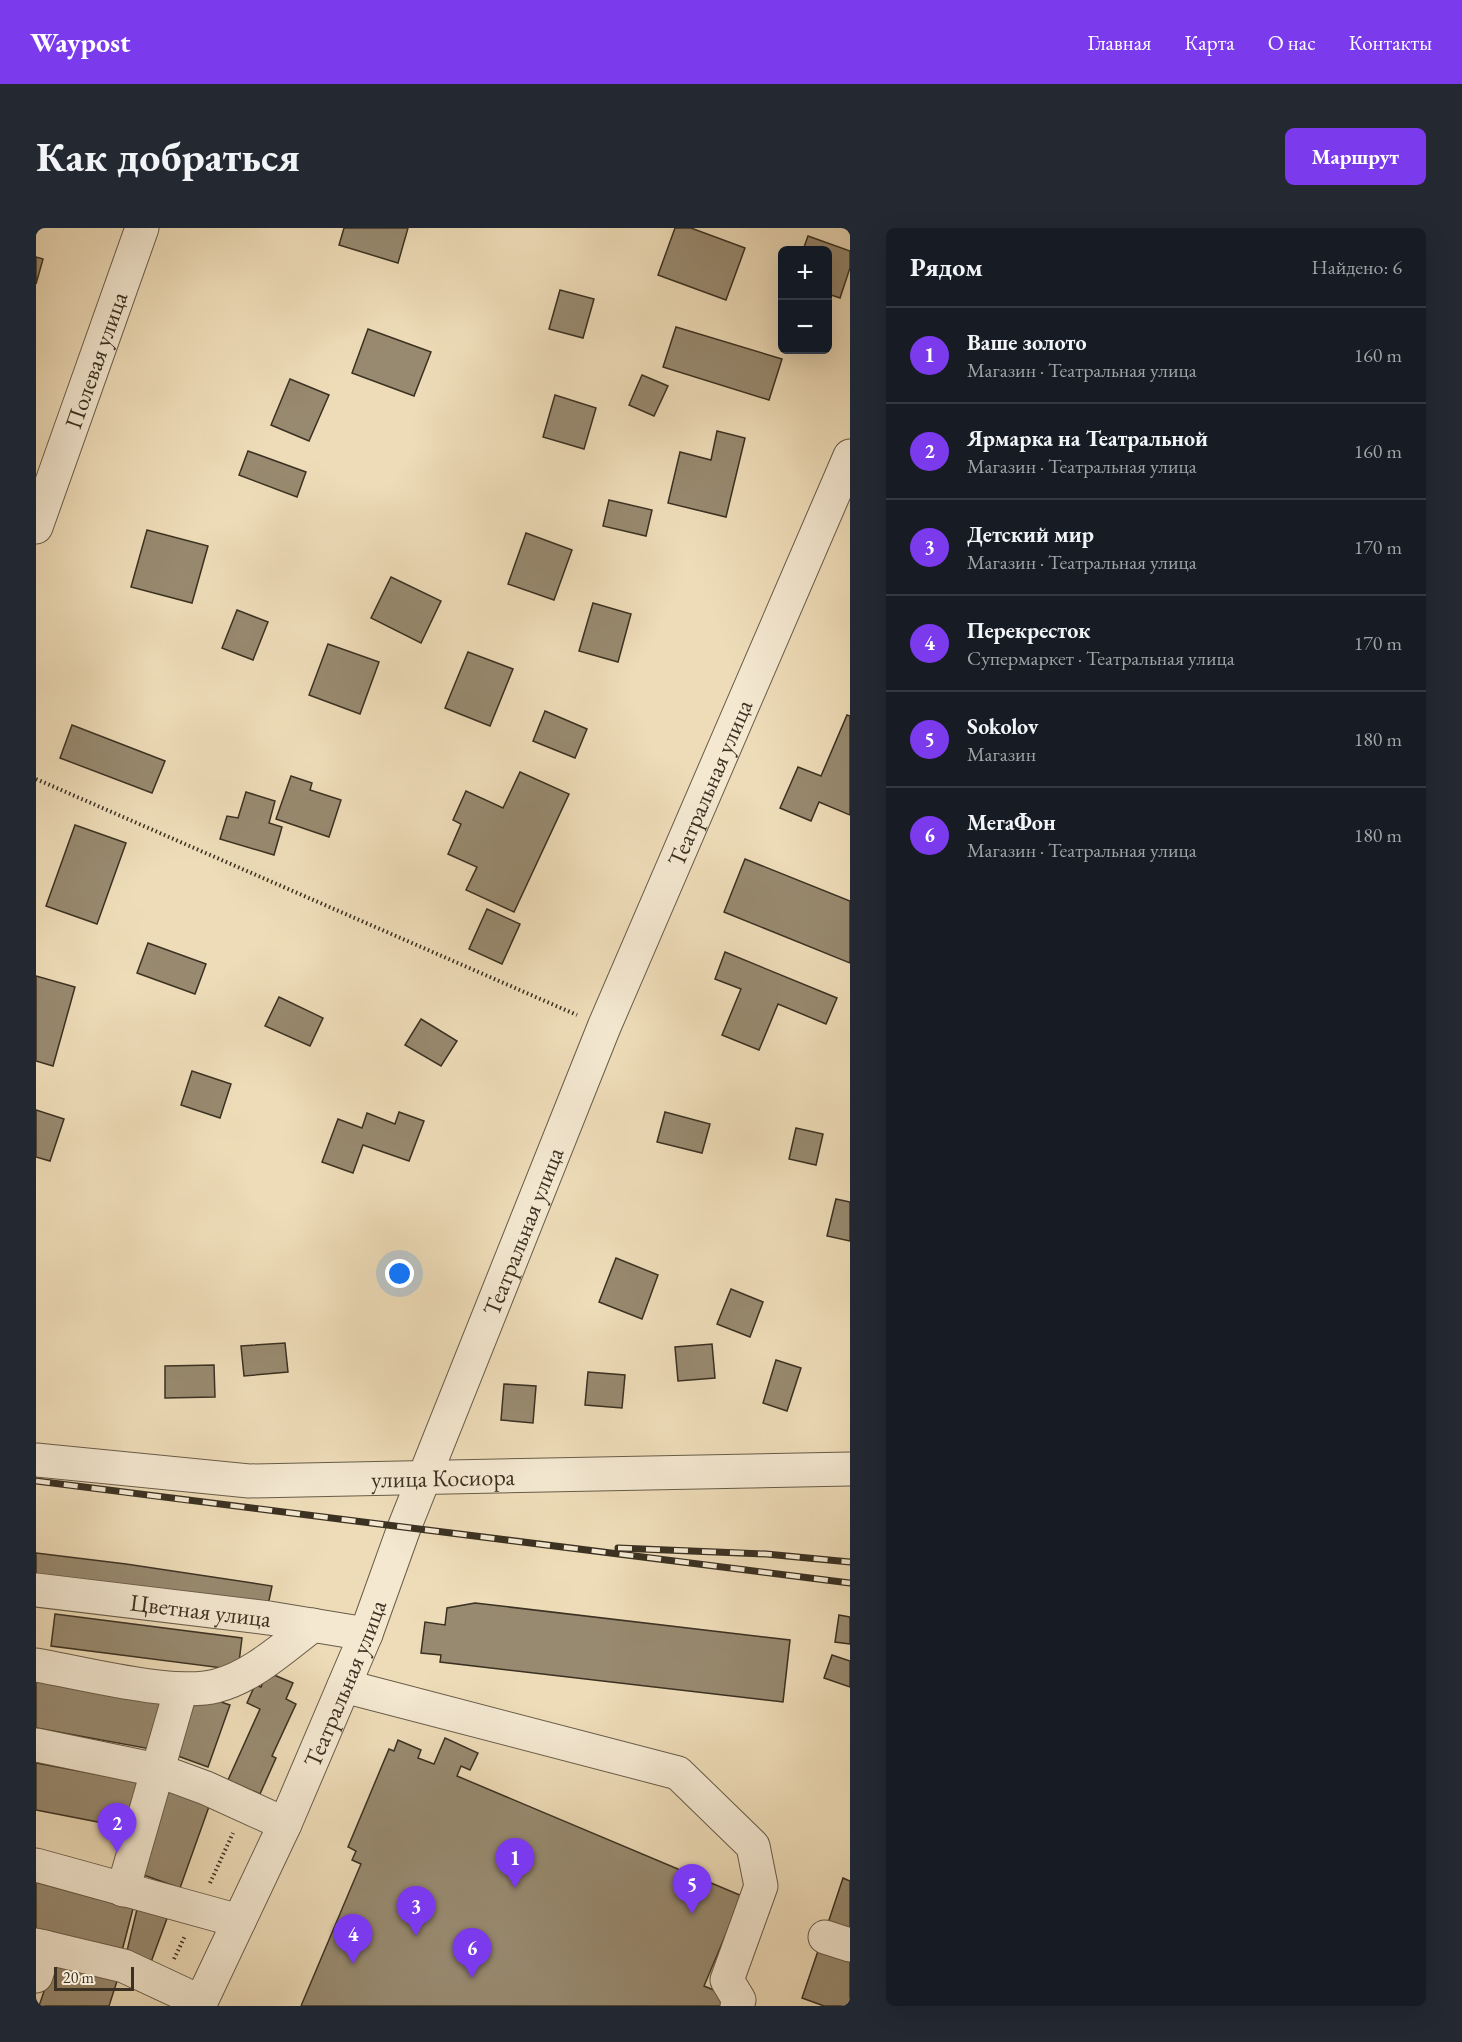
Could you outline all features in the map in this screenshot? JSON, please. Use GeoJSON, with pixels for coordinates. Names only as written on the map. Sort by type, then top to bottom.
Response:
{"type":"FeatureCollection","features":[{"type":"Feature","properties":{"kind":"street","name":"Полевая улица"},"geometry":{"type":"LineString","coordinates":[[36,526],[142,228]]}},
{"type":"Feature","properties":{"kind":"street","name":"Театральная улица"},"geometry":{"type":"LineString","coordinates":[[200,2004],[285,1824],[366,1634],[604,1027],[850,456]]}},
{"type":"Feature","properties":{"kind":"street","name":"улица Косиора"},"geometry":{"type":"LineString","coordinates":[[36,1460],[249,1481],[850,1469]]}},
{"type":"Feature","properties":{"kind":"street","name":"Цветная улица"},"geometry":{"type":"LineString","coordinates":[[36,1590],[313,1625],[366,1634]]}},
{"type":"Feature","properties":{"kind":"street"},"geometry":{"type":"LineString","coordinates":[[36,1665],[181,1689],[218,1686],[252,1669],[313,1625]]}},
{"type":"Feature","properties":{"kind":"street"},"geometry":{"type":"LineString","coordinates":[[344,1686],[678,1773],[753,1846],[761,1886],[727,1980],[739,2001],[737,2006]]}},
{"type":"Feature","properties":{"kind":"street"},"geometry":{"type":"LineString","coordinates":[[123,1890],[181,1689]]}},
{"type":"Feature","properties":{"kind":"street"},"geometry":{"type":"LineString","coordinates":[[36,1745],[157,1770],[206,1788],[285,1824]]}},
{"type":"Feature","properties":{"kind":"street"},"geometry":{"type":"LineString","coordinates":[[36,1865],[239,1921]]}},
{"type":"Feature","properties":{"kind":"street"},"geometry":{"type":"LineString","coordinates":[[39,1956],[124,1966],[200,2004]]}},
{"type":"Feature","properties":{"kind":"path"},"geometry":{"type":"LineString","coordinates":[[36,779],[604,1027]]}},
{"type":"Feature","properties":{"kind":"building"},"geometry":{"type":"Polygon","coordinates":[[[344,228],[408,228],[398,263],[339,245],[344,228]]]}},
{"type":"Feature","properties":{"kind":"building"},"geometry":{"type":"Polygon","coordinates":[[[675,228],[691,228],[745,248],[726,300],[658,275],[675,228]]]}},
{"type":"Feature","properties":{"kind":"building"},"geometry":{"type":"Polygon","coordinates":[[[808,236],[850,251],[850,268],[840,298],[832,295],[832,246],[804,246],[808,236]]]}},
{"type":"Feature","properties":{"kind":"building"},"geometry":{"type":"Polygon","coordinates":[[[36,257],[43,259],[36,284],[36,257]]]}},
{"type":"Feature","properties":{"kind":"building"},"geometry":{"type":"Polygon","coordinates":[[[560,290],[594,299],[583,338],[549,329],[560,290]]]}},
{"type":"Feature","properties":{"kind":"building"},"geometry":{"type":"Polygon","coordinates":[[[676,327],[782,359],[769,400],[663,367],[676,327]]]}},
{"type":"Feature","properties":{"kind":"building"},"geometry":{"type":"Polygon","coordinates":[[[368,329],[431,352],[414,396],[352,373],[368,329]]]}},
{"type":"Feature","properties":{"kind":"building"},"geometry":{"type":"Polygon","coordinates":[[[642,375],[668,386],[654,416],[629,405],[642,375]]]}},
{"type":"Feature","properties":{"kind":"building"},"geometry":{"type":"Polygon","coordinates":[[[290,379],[329,395],[309,441],[271,425],[290,379]]]}},
{"type":"Feature","properties":{"kind":"building"},"geometry":{"type":"Polygon","coordinates":[[[555,395],[596,408],[584,449],[543,437],[555,395]]]}},
{"type":"Feature","properties":{"kind":"building"},"geometry":{"type":"Polygon","coordinates":[[[717,431],[745,438],[726,517],[668,503],[680,452],[711,460],[717,431]]]}},
{"type":"Feature","properties":{"kind":"building"},"geometry":{"type":"Polygon","coordinates":[[[248,451],[306,472],[297,497],[239,475],[248,451]]]}},
{"type":"Feature","properties":{"kind":"building"},"geometry":{"type":"Polygon","coordinates":[[[609,500],[652,510],[646,536],[603,526],[609,500]]]}},
{"type":"Feature","properties":{"kind":"building"},"geometry":{"type":"Polygon","coordinates":[[[147,530],[208,546],[192,603],[131,587],[147,530]]]}},
{"type":"Feature","properties":{"kind":"building"},"geometry":{"type":"Polygon","coordinates":[[[526,533],[572,550],[554,600],[508,584],[526,533]]]}},
{"type":"Feature","properties":{"kind":"building"},"geometry":{"type":"Polygon","coordinates":[[[391,577],[441,601],[421,643],[371,618],[391,577]]]}},
{"type":"Feature","properties":{"kind":"building"},"geometry":{"type":"Polygon","coordinates":[[[593,603],[631,614],[618,662],[579,651],[593,603]]]}},
{"type":"Feature","properties":{"kind":"building"},"geometry":{"type":"Polygon","coordinates":[[[237,610],[268,622],[253,660],[222,648],[237,610]]]}},
{"type":"Feature","properties":{"kind":"building"},"geometry":{"type":"Polygon","coordinates":[[[328,644],[379,662],[360,714],[309,695],[328,644]]]}},
{"type":"Feature","properties":{"kind":"building"},"geometry":{"type":"Polygon","coordinates":[[[468,652],[513,669],[490,726],[445,708],[468,652]]]}},
{"type":"Feature","properties":{"kind":"building"},"geometry":{"type":"Polygon","coordinates":[[[545,711],[587,729],[575,758],[533,741],[545,711]]]}},
{"type":"Feature","properties":{"kind":"building"},"geometry":{"type":"Polygon","coordinates":[[[847,715],[850,716],[850,815],[819,802],[811,821],[780,808],[798,767],[821,776],[847,715]]]}},
{"type":"Feature","properties":{"kind":"building"},"geometry":{"type":"Polygon","coordinates":[[[72,725],[165,761],[152,793],[60,758],[72,725]]]}},
{"type":"Feature","properties":{"kind":"building"},"geometry":{"type":"Polygon","coordinates":[[[520,772],[569,794],[514,912],[466,890],[477,867],[448,854],[461,824],[453,820],[466,791],[503,808],[520,772]]]}},
{"type":"Feature","properties":{"kind":"building"},"geometry":{"type":"Polygon","coordinates":[[[291,776],[312,783],[310,790],[341,800],[329,837],[276,819],[291,776]]]}},
{"type":"Feature","properties":{"kind":"building"},"geometry":{"type":"Polygon","coordinates":[[[246,792],[275,801],[269,823],[282,827],[274,855],[220,839],[227,816],[238,818],[246,792]]]}},
{"type":"Feature","properties":{"kind":"building"},"geometry":{"type":"Polygon","coordinates":[[[75,825],[126,843],[97,924],[46,906],[75,825]]]}},
{"type":"Feature","properties":{"kind":"building"},"geometry":{"type":"Polygon","coordinates":[[[745,859],[850,901],[850,963],[724,912],[745,859]]]}},
{"type":"Feature","properties":{"kind":"building"},"geometry":{"type":"Polygon","coordinates":[[[487,909],[520,924],[502,964],[469,949],[487,909]]]}},
{"type":"Feature","properties":{"kind":"building"},"geometry":{"type":"Polygon","coordinates":[[[148,943],[206,964],[195,994],[137,973],[148,943]]]}},
{"type":"Feature","properties":{"kind":"building"},"geometry":{"type":"Polygon","coordinates":[[[725,952],[837,998],[826,1024],[778,1004],[759,1050],[722,1035],[741,989],[715,979],[725,952]]]}},
{"type":"Feature","properties":{"kind":"building"},"geometry":{"type":"Polygon","coordinates":[[[36,976],[75,987],[53,1066],[36,1061],[36,976]]]}},
{"type":"Feature","properties":{"kind":"building"},"geometry":{"type":"Polygon","coordinates":[[[279,997],[323,1018],[310,1046],[265,1026],[279,997]]]}},
{"type":"Feature","properties":{"kind":"building"},"geometry":{"type":"Polygon","coordinates":[[[421,1019],[457,1041],[441,1066],[405,1045],[421,1019]]]}},
{"type":"Feature","properties":{"kind":"building"},"geometry":{"type":"Polygon","coordinates":[[[192,1071],[231,1084],[220,1118],[181,1105],[192,1071]]]}},
{"type":"Feature","properties":{"kind":"building"},"geometry":{"type":"Polygon","coordinates":[[[36,1110],[64,1119],[50,1161],[36,1157],[36,1110]]]}},
{"type":"Feature","properties":{"kind":"building"},"geometry":{"type":"Polygon","coordinates":[[[399,1112],[424,1121],[409,1161],[363,1145],[353,1173],[322,1162],[338,1119],[362,1128],[367,1113],[395,1124],[399,1112]]]}},
{"type":"Feature","properties":{"kind":"building"},"geometry":{"type":"Polygon","coordinates":[[[665,1112],[710,1124],[702,1153],[657,1142],[665,1112]]]}},
{"type":"Feature","properties":{"kind":"building"},"geometry":{"type":"Polygon","coordinates":[[[796,1128],[823,1134],[816,1165],[789,1159],[796,1128]]]}},
{"type":"Feature","properties":{"kind":"building"},"geometry":{"type":"Polygon","coordinates":[[[836,1199],[850,1202],[850,1241],[827,1236],[836,1199]]]}},
{"type":"Feature","properties":{"kind":"building"},"geometry":{"type":"Polygon","coordinates":[[[616,1258],[658,1275],[642,1319],[599,1302],[616,1258]]]}},
{"type":"Feature","properties":{"kind":"building"},"geometry":{"type":"Polygon","coordinates":[[[731,1289],[763,1302],[750,1337],[717,1324],[731,1289]]]}},
{"type":"Feature","properties":{"kind":"building"},"geometry":{"type":"Polygon","coordinates":[[[285,1343],[288,1372],[244,1376],[241,1346],[285,1343]]]}},
{"type":"Feature","properties":{"kind":"building"},"geometry":{"type":"Polygon","coordinates":[[[712,1344],[715,1378],[678,1381],[675,1347],[712,1344]]]}},
{"type":"Feature","properties":{"kind":"building"},"geometry":{"type":"Polygon","coordinates":[[[776,1360],[801,1368],[787,1411],[763,1403],[776,1360]]]}},
{"type":"Feature","properties":{"kind":"building"},"geometry":{"type":"Polygon","coordinates":[[[214,1365],[215,1397],[165,1398],[165,1366],[214,1365]]]}},
{"type":"Feature","properties":{"kind":"building"},"geometry":{"type":"Polygon","coordinates":[[[588,1372],[625,1375],[622,1408],[585,1405],[588,1372]]]}},
{"type":"Feature","properties":{"kind":"building"},"geometry":{"type":"Polygon","coordinates":[[[504,1384],[536,1386],[533,1423],[501,1420],[504,1384]]]}},
{"type":"Feature","properties":{"kind":"building"},"geometry":{"type":"Polygon","coordinates":[[[36,1553],[272,1586],[267,1610],[36,1578],[36,1553]]]}},
{"type":"Feature","properties":{"kind":"building"},"geometry":{"type":"Polygon","coordinates":[[[475,1603],[790,1640],[783,1702],[440,1662],[441,1655],[421,1653],[425,1622],[445,1625],[447,1608],[475,1603]]]}},
{"type":"Feature","properties":{"kind":"building"},"geometry":{"type":"Polygon","coordinates":[[[55,1614],[242,1638],[238,1670],[51,1646],[55,1614]]]}},
{"type":"Feature","properties":{"kind":"building"},"geometry":{"type":"Polygon","coordinates":[[[839,1615],[850,1617],[850,1644],[835,1642],[839,1615]]]}},
{"type":"Feature","properties":{"kind":"building"},"geometry":{"type":"Polygon","coordinates":[[[832,1655],[850,1661],[850,1687],[824,1678],[832,1655]]]}},
{"type":"Feature","properties":{"kind":"building"},"geometry":{"type":"Polygon","coordinates":[[[267,1672],[293,1683],[286,1699],[296,1704],[272,1756],[276,1758],[260,1794],[228,1780],[260,1709],[247,1703],[255,1685],[261,1687],[267,1672]]]}},
{"type":"Feature","properties":{"kind":"building"},"geometry":{"type":"Polygon","coordinates":[[[36,1676],[165,1700],[156,1750],[36,1728],[36,1676]]]}},
{"type":"Feature","properties":{"kind":"building"},"geometry":{"type":"Polygon","coordinates":[[[197,1694],[230,1705],[208,1767],[175,1755],[197,1694]]]}},
{"type":"Feature","properties":{"kind":"building"},"geometry":{"type":"Polygon","coordinates":[[[445,1738],[478,1753],[470,1770],[461,1766],[457,1776],[742,1896],[704,1986],[726,1995],[721,2006],[301,2006],[361,1864],[352,1860],[356,1851],[348,1847],[389,1749],[394,1751],[398,1740],[421,1750],[418,1758],[434,1764],[445,1738]]]}},
{"type":"Feature","properties":{"kind":"building"},"geometry":{"type":"Polygon","coordinates":[[[36,1763],[138,1782],[129,1828],[36,1810],[36,1763]]]}},
{"type":"Feature","properties":{"kind":"building"},"geometry":{"type":"Polygon","coordinates":[[[169,1787],[211,1801],[180,1888],[138,1873],[169,1787]]]}},
{"type":"Feature","properties":{"kind":"building"},"geometry":{"type":"Polygon","coordinates":[[[36,1876],[135,1901],[122,1951],[36,1929],[36,1876]]]}},
{"type":"Feature","properties":{"kind":"building"},"geometry":{"type":"Polygon","coordinates":[[[843,1878],[850,1881],[850,1934],[827,1926],[843,1878]]]}},
{"type":"Feature","properties":{"kind":"building"},"geometry":{"type":"Polygon","coordinates":[[[138,1905],[169,1913],[151,1962],[126,1955],[138,1905]]]}},
{"type":"Feature","properties":{"kind":"building"},"geometry":{"type":"Polygon","coordinates":[[[819,1948],[850,1958],[850,2006],[824,2006],[802,1998],[819,1948]]]}},
{"type":"Feature","properties":{"kind":"building"},"geometry":{"type":"Polygon","coordinates":[[[56,1956],[118,1978],[109,2006],[39,2006],[56,1956]]]}},
{"type":"Feature","properties":{"kind":"railway"},"geometry":{"type":"LineString","coordinates":[[36,1481],[850,1583]]}},
{"type":"Feature","properties":{"kind":"railway"},"geometry":{"type":"LineString","coordinates":[[618,1548],[766,1554],[850,1562]]}},
{"type":"Feature","properties":{"kind":"place","name":"Ярмарка на Театральной"},"geometry":{"type":"Point","coordinates":[117,1853]}},
{"type":"Feature","properties":{"kind":"place","name":"Ваше золото"},"geometry":{"type":"Point","coordinates":[515,1888]}},
{"type":"Feature","properties":{"kind":"place","name":"Sokolov"},"geometry":{"type":"Point","coordinates":[692,1914]}},
{"type":"Feature","properties":{"kind":"place","name":"Детский мир"},"geometry":{"type":"Point","coordinates":[416,1936]}},
{"type":"Feature","properties":{"kind":"place","name":"Перекресток"},"geometry":{"type":"Point","coordinates":[353,1964]}},
{"type":"Feature","properties":{"kind":"place","name":"МегаФон"},"geometry":{"type":"Point","coordinates":[472,1978]}}]}
